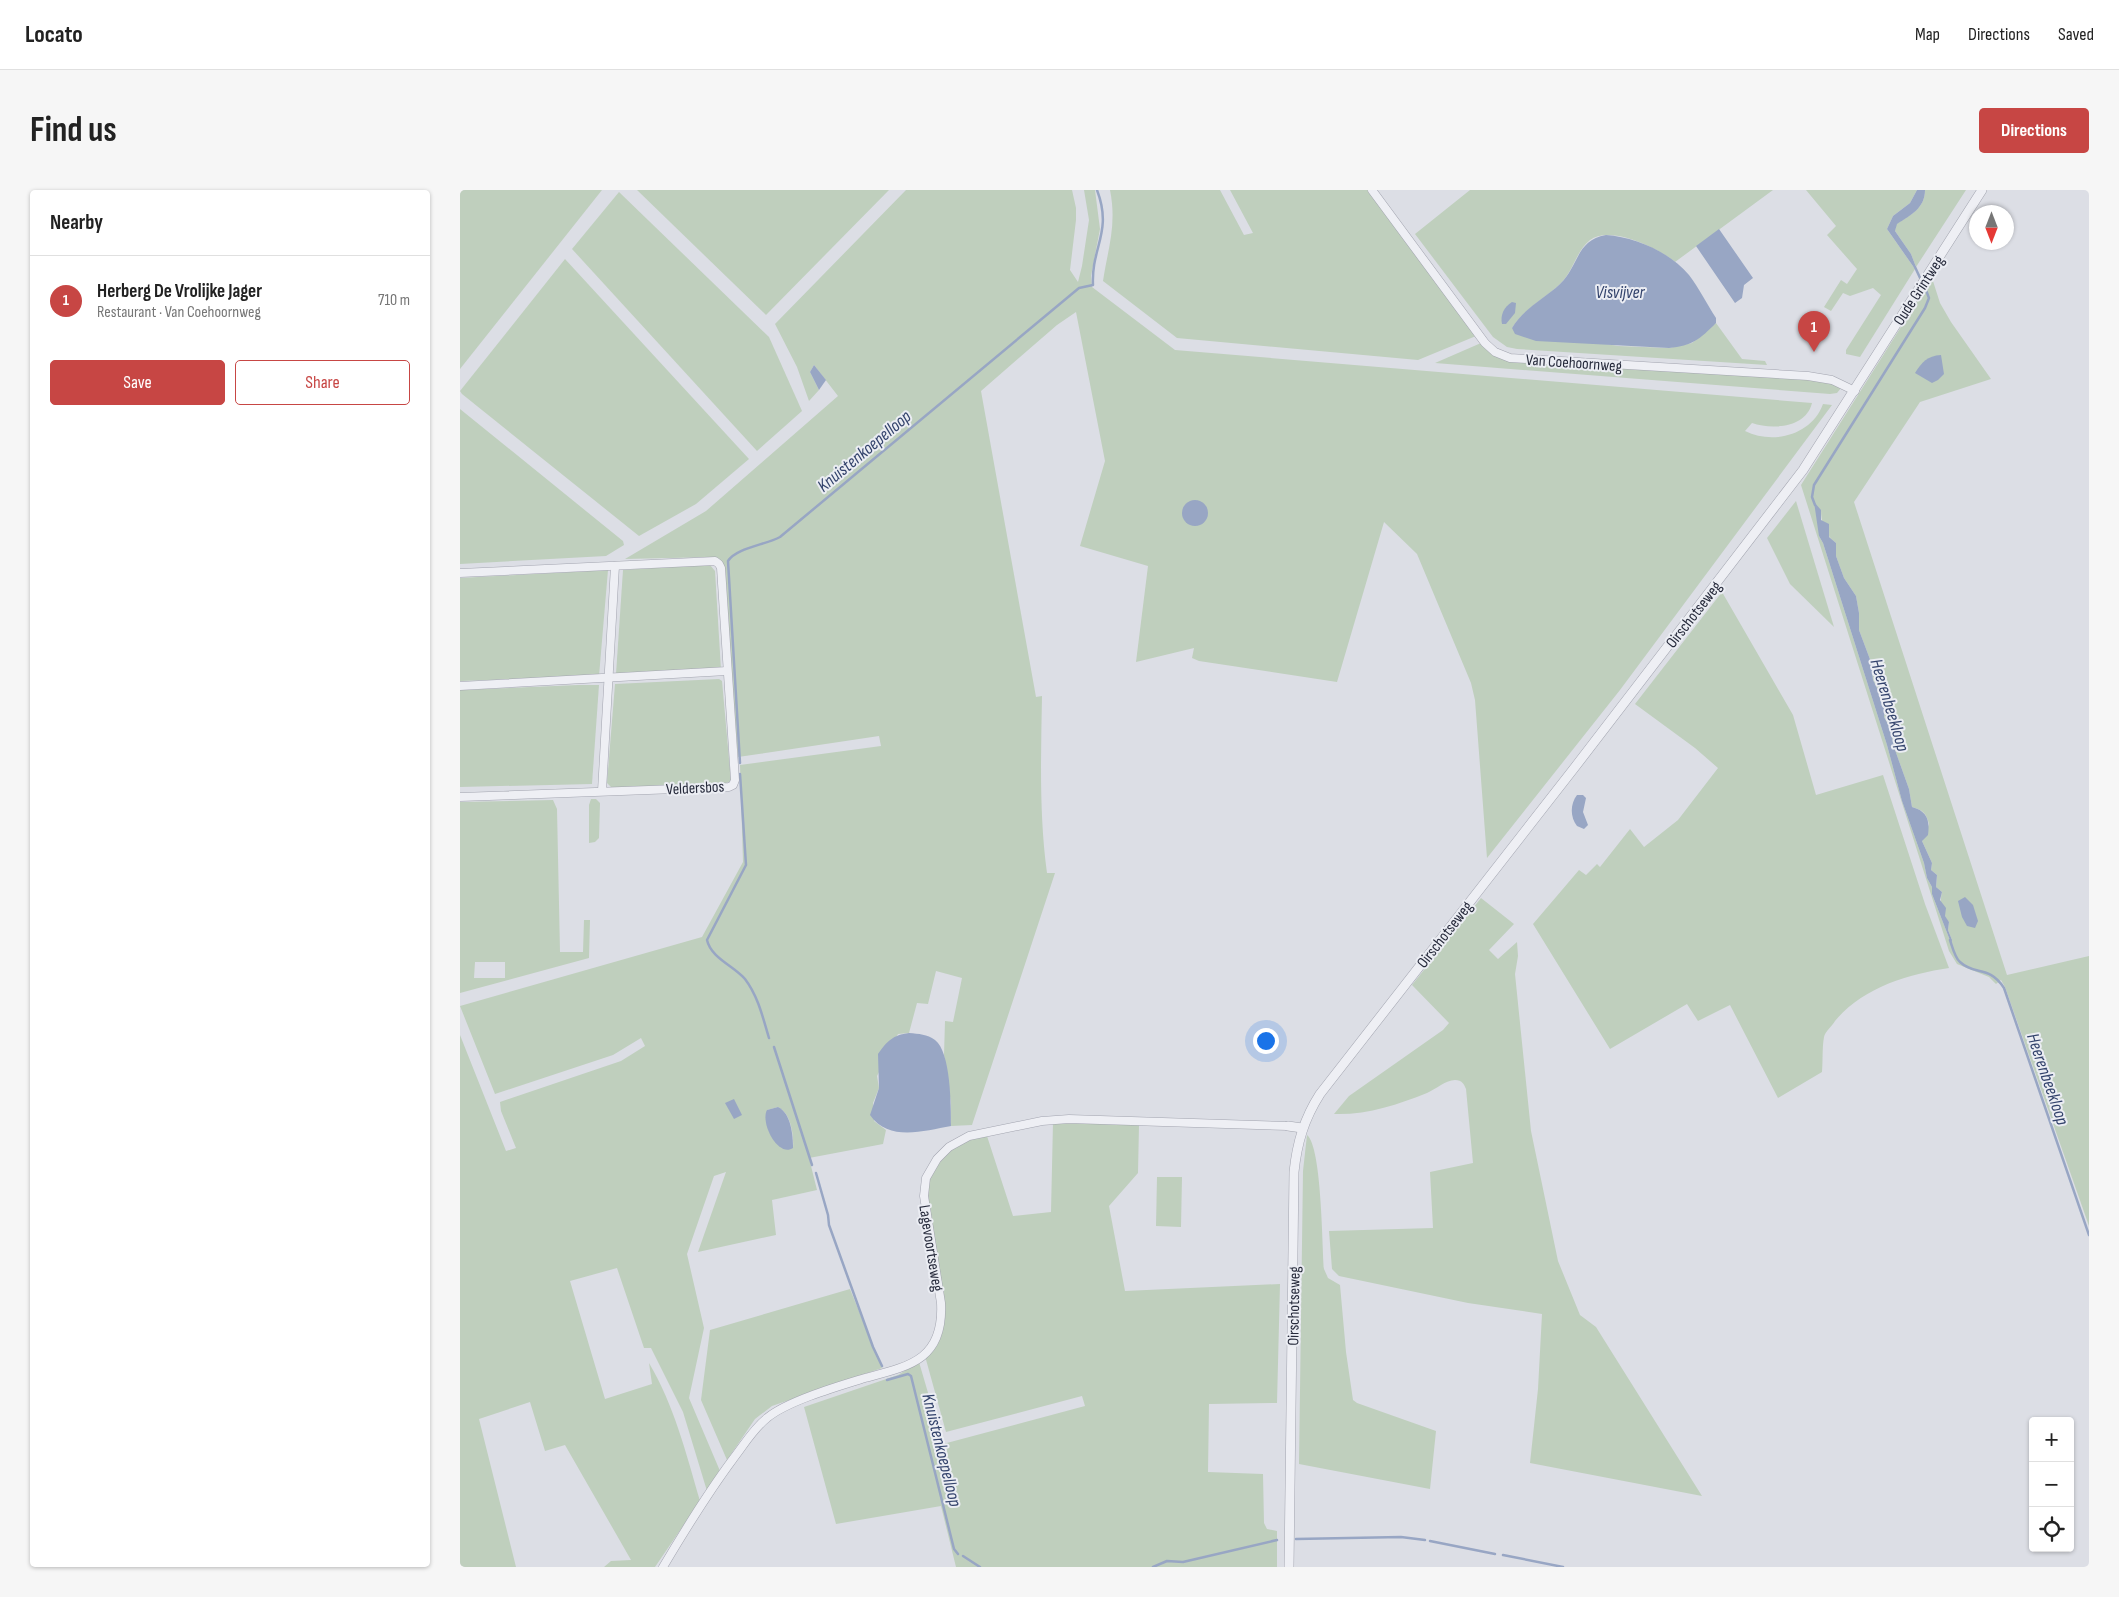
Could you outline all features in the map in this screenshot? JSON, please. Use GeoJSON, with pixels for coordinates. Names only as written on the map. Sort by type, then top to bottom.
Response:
{"type":"FeatureCollection","features":[{"type":"Feature","properties":{"kind":"street","name":"Van Coehoornweg"},"geometry":{"type":"LineString","coordinates":[[1372,190],[1485,342],[1495,352],[1510,358],[1808,376],[1832,380],[1855,391]]}},
{"type":"Feature","properties":{"kind":"street","name":"Oude Grintweg"},"geometry":{"type":"LineString","coordinates":[[1855,391],[1982,190]]}},
{"type":"Feature","properties":{"kind":"street","name":"Oirschotseweg"},"geometry":{"type":"LineString","coordinates":[[1289,1567],[1294,1172],[1302,1128],[1320,1094],[1807,466],[1855,391]]}},
{"type":"Feature","properties":{"kind":"street","name":"Veldersbos"},"geometry":{"type":"LineString","coordinates":[[460,572],[715,561],[719,564],[721,568],[735,780],[733,785],[729,787],[460,797]]}},
{"type":"Feature","properties":{"kind":"street"},"geometry":{"type":"LineString","coordinates":[[602,791],[614,566]]}},
{"type":"Feature","properties":{"kind":"street"},"geometry":{"type":"LineString","coordinates":[[460,686],[727,671]]}},
{"type":"Feature","properties":{"kind":"street","name":"Lagevoortseweg"},"geometry":{"type":"LineString","coordinates":[[663,1567],[707,1494],[756,1428],[768,1417],[784,1406],[864,1379],[898,1371],[915,1362],[928,1351],[937,1336],[942,1320],[941,1302],[924,1196],[926,1178],[937,1160],[949,1147],[969,1136],[1042,1121],[1069,1119],[1302,1128]]}},
{"type":"Feature","properties":{"kind":"green space"},"geometry":{"type":"Polygon","coordinates":[[[460,190],[602,190],[460,369],[460,190]]]}},
{"type":"Feature","properties":{"kind":"green space"},"geometry":{"type":"Polygon","coordinates":[[[637,190],[889,190],[766,315],[637,190]]]}},
{"type":"Feature","properties":{"kind":"green space"},"geometry":{"type":"Polygon","coordinates":[[[906,190],[1072,190],[1076,208],[1076,220],[1070,270],[1078,282],[1089,220],[1084,190],[1095,190],[1100,229],[1091,276],[1092,287],[1175,350],[1812,403],[1809,411],[1796,422],[1778,426],[1752,423],[1745,431],[1767,437],[1779,437],[1801,430],[1818,415],[1823,404],[1832,405],[1620,690],[1487,858],[1475,700],[1471,683],[1417,554],[1384,522],[1337,682],[1199,661],[1192,658],[1194,648],[1136,662],[1148,566],[1080,546],[1105,461],[1076,312],[1057,325],[981,391],[1036,697],[1042,696],[1041,784],[1044,851],[1047,873],[1055,873],[972,1125],[951,1126],[951,1103],[944,1055],[945,1021],[953,1022],[962,978],[936,971],[928,1004],[917,1003],[909,1033],[898,1034],[877,1076],[879,1088],[873,1103],[874,1121],[886,1130],[883,1144],[809,1158],[817,1190],[772,1200],[776,1235],[698,1252],[726,1172],[714,1176],[687,1254],[704,1328],[689,1398],[720,1471],[707,1491],[683,1412],[651,1348],[644,1348],[617,1268],[570,1281],[605,1399],[652,1384],[649,1363],[666,1396],[690,1465],[700,1501],[655,1567],[604,1567],[611,1561],[631,1560],[565,1445],[545,1451],[530,1402],[479,1419],[516,1567],[460,1567],[460,1035],[506,1151],[516,1148],[501,1111],[500,1102],[621,1061],[645,1046],[641,1038],[613,1055],[495,1094],[460,1006],[702,937],[743,862],[740,765],[881,746],[879,736],[738,757],[722,562],[714,557],[625,559],[706,511],[838,396],[814,365],[810,372],[819,390],[809,401],[797,367],[775,324],[906,190]],[[778,1107],[767,1110],[793,1148],[791,1125],[778,1107]]]}},
{"type":"Feature","properties":{"kind":"green space"},"geometry":{"type":"Polygon","coordinates":[[[1110,190],[1220,190],[1244,235],[1253,233],[1230,190],[1370,190],[1476,336],[1418,360],[1177,338],[1103,281],[1113,214],[1110,190]]]}},
{"type":"Feature","properties":{"kind":"green space"},"geometry":{"type":"Polygon","coordinates":[[[1470,190],[1773,190],[1675,262],[1667,256],[1634,240],[1609,235],[1599,236],[1590,240],[1581,250],[1568,274],[1560,284],[1528,310],[1512,328],[1618,346],[1669,348],[1692,343],[1716,323],[1742,359],[1765,361],[1767,365],[1507,347],[1493,337],[1415,234],[1470,190]]]}},
{"type":"Feature","properties":{"kind":"green space"},"geometry":{"type":"Polygon","coordinates":[[[1806,190],[1917,190],[1910,203],[1893,216],[1887,229],[1915,269],[1860,357],[1846,354],[1846,350],[1881,295],[1873,288],[1850,296],[1843,293],[1831,311],[1824,307],[1841,280],[1847,284],[1857,269],[1827,235],[1836,226],[1806,190]]]}},
{"type":"Feature","properties":{"kind":"green space"},"geometry":{"type":"Polygon","coordinates":[[[1925,190],[1966,190],[1916,267],[1911,254],[1895,231],[1896,224],[1912,214],[1923,202],[1925,190]]]}},
{"type":"Feature","properties":{"kind":"green space"},"geometry":{"type":"Polygon","coordinates":[[[619,192],[769,337],[802,411],[757,451],[572,249],[619,192]]]}},
{"type":"Feature","properties":{"kind":"green space"},"geometry":{"type":"Polygon","coordinates":[[[565,259],[749,459],[696,504],[639,536],[460,391],[565,259]]]}},
{"type":"Feature","properties":{"kind":"green space"},"geometry":{"type":"Polygon","coordinates":[[[1932,278],[1940,303],[1951,322],[1991,379],[1920,402],[1854,502],[2007,975],[2089,956],[2089,1226],[2005,987],[2001,980],[1996,984],[1989,977],[1957,964],[1949,951],[1801,485],[1932,278]],[[1821,510],[1819,536],[1823,543],[1887,745],[1902,801],[1924,863],[1927,878],[1932,887],[1932,894],[1951,943],[1952,940],[1948,930],[1949,922],[1941,904],[1942,892],[1936,887],[1937,875],[1931,870],[1932,863],[1922,841],[1929,824],[1928,820],[1924,812],[1912,807],[1909,789],[1894,747],[1890,728],[1884,717],[1885,707],[1883,700],[1873,680],[1871,662],[1859,630],[1856,596],[1844,578],[1836,556],[1836,543],[1826,532],[1821,510]]]}},
{"type":"Feature","properties":{"kind":"green space"},"geometry":{"type":"Polygon","coordinates":[[[1481,343],[1496,355],[1835,382],[1841,388],[1837,393],[1830,394],[1435,363],[1481,343]]]}},
{"type":"Feature","properties":{"kind":"green space"},"geometry":{"type":"Polygon","coordinates":[[[460,409],[623,541],[624,545],[606,556],[460,564],[460,409]]]}},
{"type":"Feature","properties":{"kind":"green space"},"geometry":{"type":"Polygon","coordinates":[[[1796,501],[1834,627],[1790,584],[1767,538],[1796,501]]]}},
{"type":"Feature","properties":{"kind":"green space"},"geometry":{"type":"Polygon","coordinates":[[[710,565],[715,571],[721,670],[616,674],[623,570],[710,565]]]}},
{"type":"Feature","properties":{"kind":"green space"},"geometry":{"type":"Polygon","coordinates":[[[608,570],[599,676],[460,681],[460,578],[608,570]]]}},
{"type":"Feature","properties":{"kind":"green space"},"geometry":{"type":"Polygon","coordinates":[[[1722,592],[1793,715],[1816,795],[1883,775],[1925,904],[1949,968],[1918,974],[1887,984],[1872,991],[1846,1009],[1825,1035],[1822,1072],[1778,1098],[1730,1005],[1698,1021],[1687,1004],[1610,1049],[1533,924],[1579,870],[1586,875],[1597,864],[1600,867],[1630,829],[1644,847],[1678,820],[1718,768],[1695,748],[1635,704],[1722,592]]]}},
{"type":"Feature","properties":{"kind":"green space"},"geometry":{"type":"Polygon","coordinates":[[[719,679],[722,681],[731,781],[726,783],[613,789],[607,783],[615,684],[719,679]]]}},
{"type":"Feature","properties":{"kind":"green space"},"geometry":{"type":"Polygon","coordinates":[[[599,685],[592,784],[460,787],[460,690],[599,685]]]}},
{"type":"Feature","properties":{"kind":"green space"},"geometry":{"type":"Polygon","coordinates":[[[591,799],[596,799],[600,803],[599,838],[595,842],[589,843],[589,805],[591,799]]]}},
{"type":"Feature","properties":{"kind":"green space"},"geometry":{"type":"Polygon","coordinates":[[[553,800],[557,809],[560,952],[583,952],[584,920],[590,920],[589,958],[460,993],[460,802],[553,800]],[[475,962],[474,978],[505,978],[505,962],[475,962]]]}},
{"type":"Feature","properties":{"kind":"green space"},"geometry":{"type":"Polygon","coordinates":[[[1481,898],[1514,924],[1489,950],[1498,959],[1517,942],[1518,956],[1515,974],[1531,1131],[1558,1261],[1580,1315],[1596,1327],[1702,1496],[1530,1463],[1538,1389],[1542,1314],[1468,1303],[1339,1276],[1332,1269],[1329,1231],[1433,1228],[1430,1172],[1473,1163],[1466,1089],[1459,1081],[1448,1081],[1427,1093],[1382,1108],[1358,1113],[1334,1114],[1349,1096],[1443,1030],[1449,1023],[1412,985],[1481,898]]]}},
{"type":"Feature","properties":{"kind":"green space"},"geometry":{"type":"Polygon","coordinates":[[[1053,1122],[1139,1125],[1138,1173],[1109,1206],[1125,1291],[1280,1284],[1277,1403],[1209,1404],[1208,1472],[1263,1474],[1264,1523],[1267,1529],[1277,1531],[1277,1567],[956,1567],[941,1506],[836,1524],[804,1407],[898,1375],[919,1362],[943,1444],[1085,1406],[1082,1396],[946,1432],[925,1356],[942,1331],[925,1206],[928,1181],[933,1171],[958,1143],[986,1133],[1013,1216],[1051,1212],[1053,1122]]]}},
{"type":"Feature","properties":{"kind":"green space"},"geometry":{"type":"Polygon","coordinates":[[[1307,1135],[1312,1143],[1316,1158],[1322,1220],[1324,1269],[1328,1278],[1340,1285],[1346,1352],[1353,1400],[1436,1431],[1430,1489],[1299,1464],[1303,1171],[1307,1135]]]}},
{"type":"Feature","properties":{"kind":"green space"},"geometry":{"type":"Polygon","coordinates":[[[1157,1177],[1182,1177],[1181,1227],[1156,1226],[1157,1177]]]}},
{"type":"Feature","properties":{"kind":"green space"},"geometry":{"type":"Polygon","coordinates":[[[850,1289],[882,1368],[772,1406],[755,1419],[727,1460],[701,1400],[710,1330],[850,1289]]]}},
{"type":"Feature","properties":{"kind":"water"},"geometry":{"type":"Polygon","coordinates":[[[1917,190],[1925,190],[1923,202],[1916,210],[1897,224],[1895,231],[1911,254],[1915,269],[1887,229],[1893,216],[1910,203],[1917,190]]]}},
{"type":"Feature","properties":{"kind":"water"},"geometry":{"type":"Polygon","coordinates":[[[1719,229],[1753,278],[1744,285],[1742,298],[1735,303],[1696,246],[1719,229]]]}},
{"type":"Feature","properties":{"kind":"water","name":"Visvijver"},"geometry":{"type":"Polygon","coordinates":[[[1606,235],[1640,242],[1672,259],[1693,280],[1716,318],[1716,323],[1695,341],[1684,346],[1669,348],[1536,341],[1515,334],[1512,328],[1517,321],[1528,309],[1560,284],[1583,248],[1596,238],[1606,235]]]}},
{"type":"Feature","properties":{"kind":"water"},"geometry":{"type":"Polygon","coordinates":[[[1512,302],[1516,303],[1515,313],[1506,324],[1502,324],[1503,312],[1512,302]]]}},
{"type":"Feature","properties":{"kind":"water"},"geometry":{"type":"Polygon","coordinates":[[[1941,355],[1944,374],[1938,380],[1932,383],[1915,373],[1925,360],[1941,355]]]}},
{"type":"Feature","properties":{"kind":"water"},"geometry":{"type":"Polygon","coordinates":[[[814,365],[826,380],[819,390],[810,372],[814,365]]]}},
{"type":"Feature","properties":{"kind":"water"},"geometry":{"type":"Polygon","coordinates":[[[1195,500],[1204,504],[1208,513],[1204,522],[1195,526],[1186,522],[1182,513],[1186,504],[1195,500]]]}},
{"type":"Feature","properties":{"kind":"water"},"geometry":{"type":"Polygon","coordinates":[[[1814,502],[1821,510],[1821,520],[1829,524],[1829,537],[1836,543],[1836,556],[1844,578],[1856,596],[1859,630],[1871,662],[1873,680],[1883,700],[1885,707],[1884,717],[1890,728],[1894,747],[1909,789],[1912,807],[1921,811],[1928,821],[1928,835],[1922,841],[1932,863],[1931,870],[1937,875],[1936,887],[1942,892],[1940,900],[1946,908],[1945,916],[1949,922],[1948,930],[1952,940],[1951,943],[1932,894],[1932,887],[1927,878],[1924,863],[1902,801],[1887,745],[1823,543],[1819,536],[1814,502]]]}},
{"type":"Feature","properties":{"kind":"water"},"geometry":{"type":"Polygon","coordinates":[[[1577,795],[1583,795],[1586,798],[1583,812],[1588,825],[1584,829],[1577,826],[1572,815],[1573,802],[1577,795]]]}},
{"type":"Feature","properties":{"kind":"water"},"geometry":{"type":"Polygon","coordinates":[[[1965,897],[1973,905],[1978,921],[1975,928],[1967,926],[1962,917],[1958,901],[1965,897]]]}},
{"type":"Feature","properties":{"kind":"water"},"geometry":{"type":"Polygon","coordinates":[[[909,1033],[929,1037],[940,1046],[949,1080],[951,1126],[918,1132],[897,1132],[887,1129],[870,1115],[879,1088],[878,1054],[891,1039],[909,1033]]]}},
{"type":"Feature","properties":{"kind":"water"},"geometry":{"type":"Polygon","coordinates":[[[734,1099],[742,1115],[734,1119],[725,1103],[734,1099]]]}},
{"type":"Feature","properties":{"kind":"water"},"geometry":{"type":"Polygon","coordinates":[[[778,1107],[786,1114],[790,1125],[793,1148],[787,1150],[776,1144],[766,1123],[765,1116],[767,1110],[778,1107]]]}},
{"type":"Feature","properties":{"kind":"waterway","name":"Knuistenkoepelloop"},"geometry":{"type":"LineString","coordinates":[[740,763],[728,561],[737,553],[780,537],[1079,288],[1093,285],[1093,272],[1103,217],[1097,190]]}},
{"type":"Feature","properties":{"kind":"waterway","name":"Heerenbeekloop"},"geometry":{"type":"LineString","coordinates":[[1915,267],[1921,280]]}},
{"type":"Feature","properties":{"kind":"waterway","name":"Heerenbeekloop"},"geometry":{"type":"LineString","coordinates":[[1815,505],[1812,497],[1814,485],[1925,308],[1929,298],[1924,285]]}},
{"type":"Feature","properties":{"kind":"waterway","name":"Knuistenkoepelloop"},"geometry":{"type":"LineString","coordinates":[[740,774],[746,865],[707,940],[713,952],[740,974],[750,986],[760,1007],[769,1038]]}},
{"type":"Feature","properties":{"kind":"waterway","name":"Heerenbeekloop"},"geometry":{"type":"LineString","coordinates":[[1950,940],[1955,955],[1960,962],[1971,969],[1993,976],[2004,988],[2089,1235]]}},
{"type":"Feature","properties":{"kind":"waterway","name":"Knuistenkoepelloop"},"geometry":{"type":"LineString","coordinates":[[774,1047],[812,1165]]}},
{"type":"Feature","properties":{"kind":"waterway","name":"Knuistenkoepelloop"},"geometry":{"type":"LineString","coordinates":[[816,1173],[829,1225],[873,1347],[882,1366]]}},
{"type":"Feature","properties":{"kind":"waterway","name":"Knuistenkoepelloop"},"geometry":{"type":"LineString","coordinates":[[887,1380],[908,1374],[911,1376],[954,1549],[958,1554]]}},
{"type":"Feature","properties":{"kind":"waterway","name":"Knuistenkoepelloop"},"geometry":{"type":"LineString","coordinates":[[1296,1539],[1401,1537],[1425,1540]]}},
{"type":"Feature","properties":{"kind":"waterway","name":"Knuistenkoepelloop"},"geometry":{"type":"LineString","coordinates":[[1153,1567],[1167,1561],[1183,1562],[1277,1540]]}},
{"type":"Feature","properties":{"kind":"waterway","name":"Knuistenkoepelloop"},"geometry":{"type":"LineString","coordinates":[[1430,1541],[1495,1554]]}},
{"type":"Feature","properties":{"kind":"waterway","name":"Knuistenkoepelloop"},"geometry":{"type":"LineString","coordinates":[[1503,1555],[1563,1567]]}},
{"type":"Feature","properties":{"kind":"waterway","name":"Knuistenkoepelloop"},"geometry":{"type":"LineString","coordinates":[[963,1556],[980,1567]]}},
{"type":"Feature","properties":{"kind":"place","name":"Herberg De Vrolijke Jager"},"geometry":{"type":"Point","coordinates":[1814,352]}}]}
